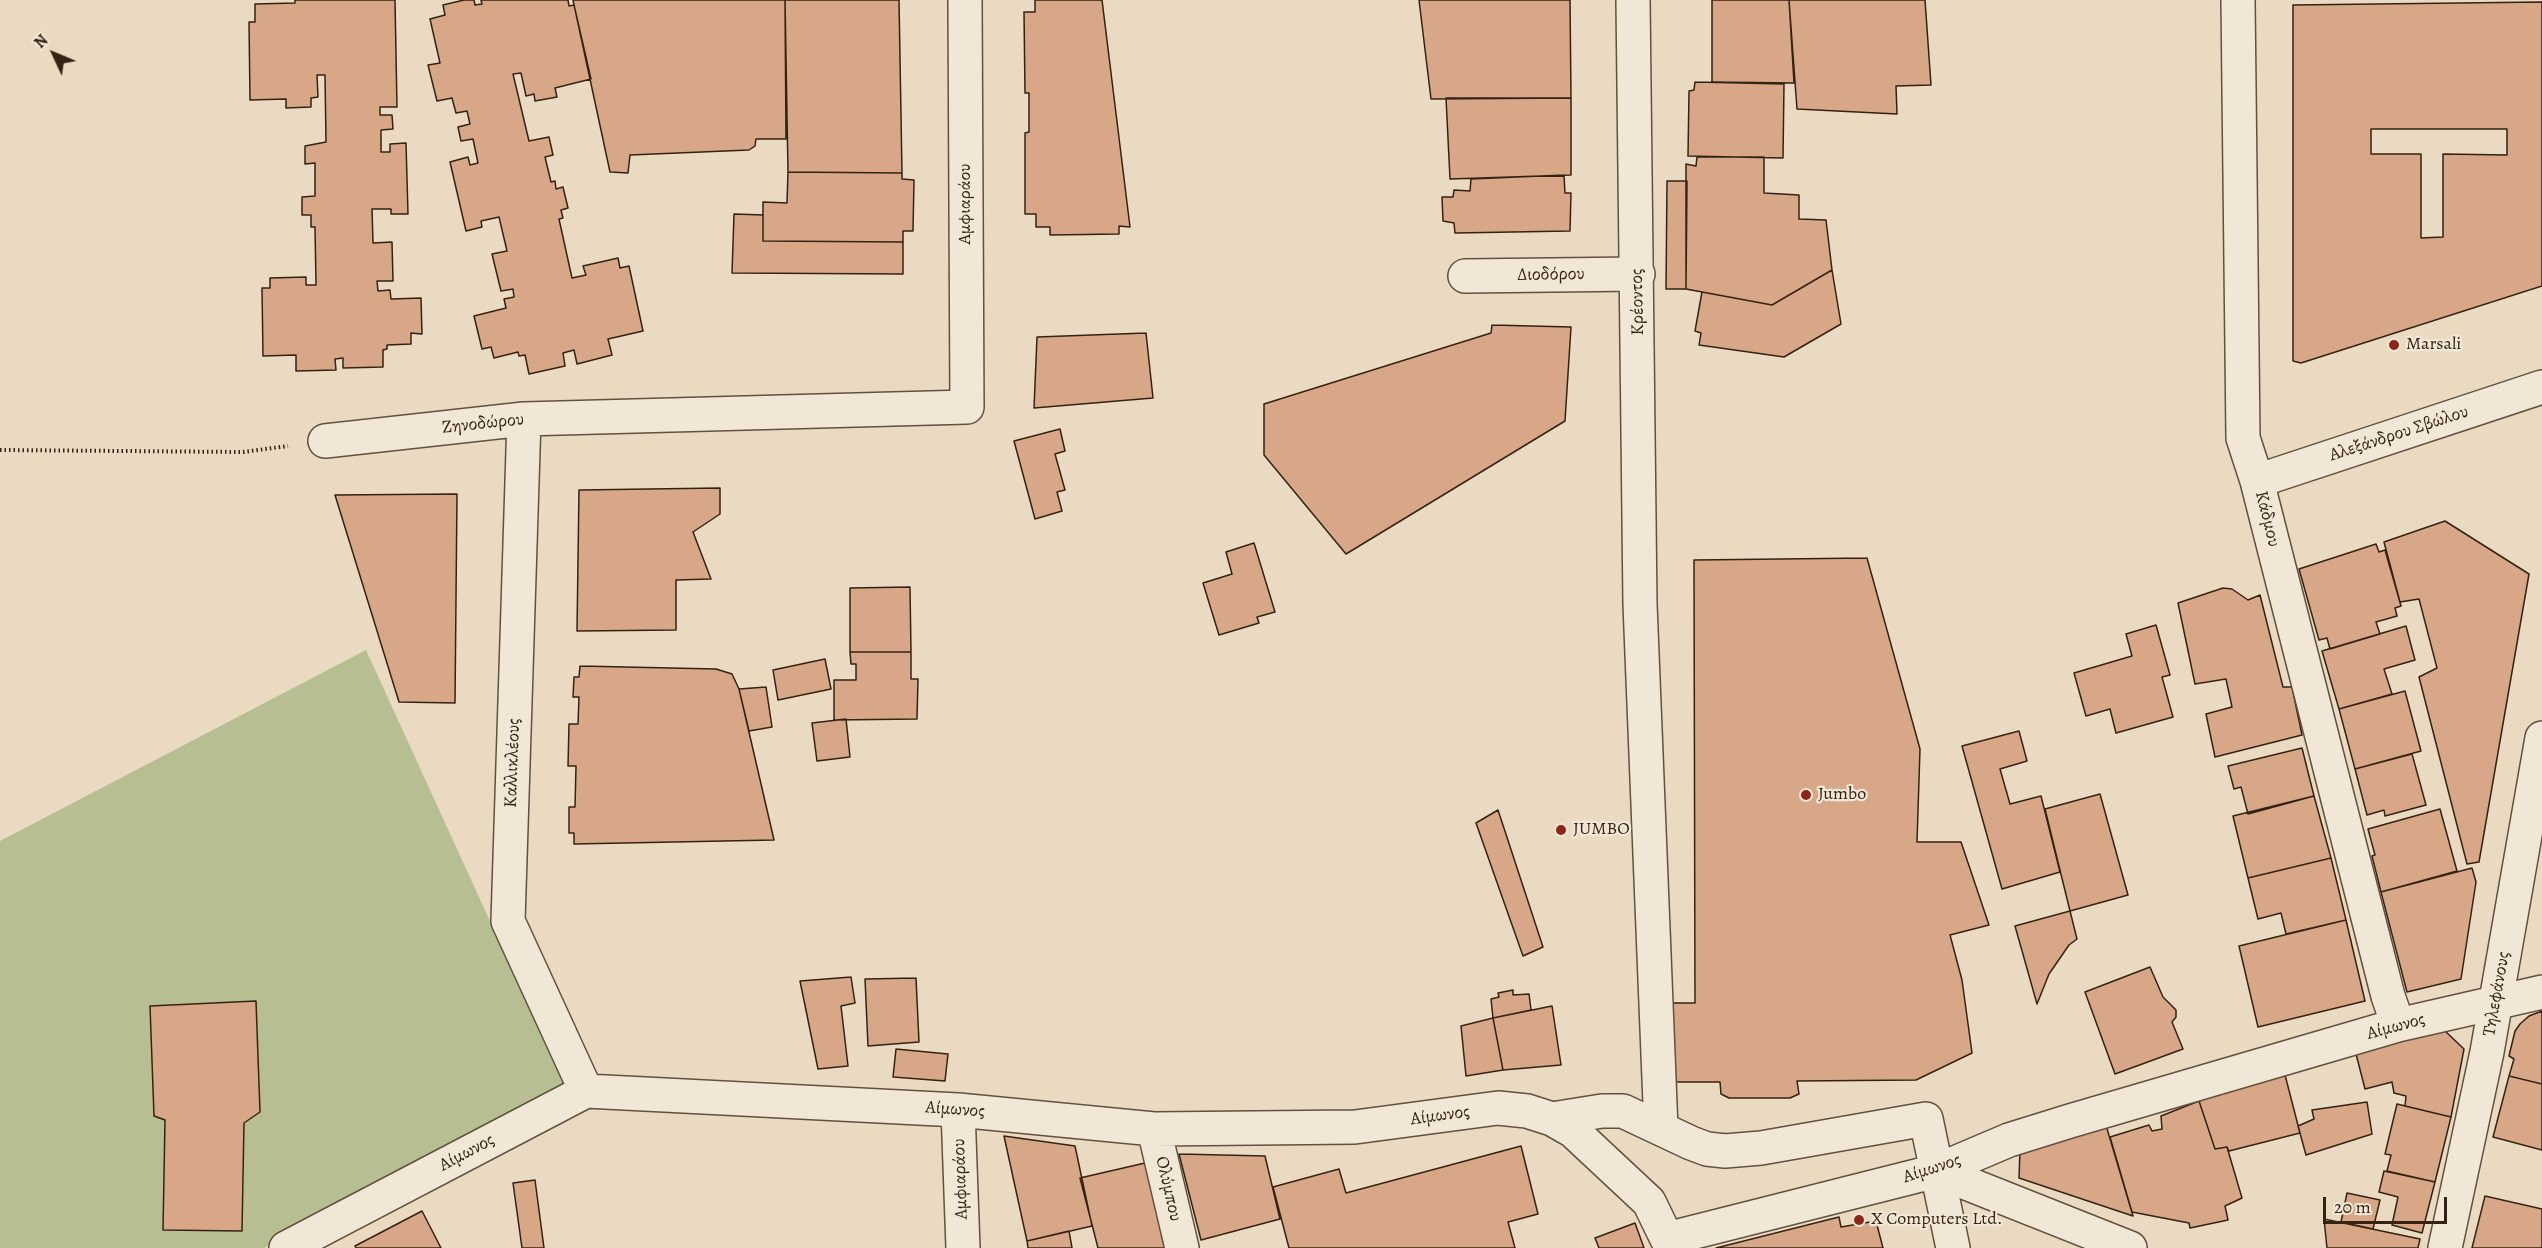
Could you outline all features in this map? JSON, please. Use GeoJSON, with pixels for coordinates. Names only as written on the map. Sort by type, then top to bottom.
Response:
{"type":"FeatureCollection","features":[{"type":"Feature","properties":{"kind":"street","name":"Αμφιαράου"},"geometry":{"type":"LineString","coordinates":[[965,0],[967,408]]}},
{"type":"Feature","properties":{"kind":"street","name":"Κρέοντος"},"geometry":{"type":"LineString","coordinates":[[1633,0],[1638,274],[1640,604],[1661,1129]]}},
{"type":"Feature","properties":{"kind":"street","name":"Κάδμου"},"geometry":{"type":"LineString","coordinates":[[2238,0],[2243,438],[2257,481],[2385,985],[2398,1025]]}},
{"type":"Feature","properties":{"kind":"street","name":"Διοδόρου"},"geometry":{"type":"LineString","coordinates":[[1465,276],[1638,274]]}},
{"type":"Feature","properties":{"kind":"street","name":"Αλεξάνδρου Σβώλου"},"geometry":{"type":"LineString","coordinates":[[2257,481],[2542,387]]}},
{"type":"Feature","properties":{"kind":"street","name":"Ζηνοδώρου"},"geometry":{"type":"LineString","coordinates":[[325,441],[524,419],[967,408]]}},
{"type":"Feature","properties":{"kind":"street","name":"Καλλικλέους"},"geometry":{"type":"LineString","coordinates":[[524,419],[508,921],[586,1091]]}},
{"type":"Feature","properties":{"kind":"street","name":"Τηλεφάνους"},"geometry":{"type":"LineString","coordinates":[[2445,1248],[2496,1001],[2542,738]]}},
{"type":"Feature","properties":{"kind":"street","name":"Αίμωνος"},"geometry":{"type":"LineString","coordinates":[[286,1248],[586,1091],[958,1110],[1154,1130],[1356,1127],[1498,1108],[1527,1111],[1552,1119],[1573,1131],[1649,1202],[1668,1244],[1936,1171],[2009,1140],[2398,1025],[2542,992]]}},
{"type":"Feature","properties":{"kind":"street","name":"Αμφιαράου"},"geometry":{"type":"LineString","coordinates":[[958,1110],[963,1248]]}},
{"type":"Feature","properties":{"kind":"street"},"geometry":{"type":"LineString","coordinates":[[1552,1119],[1602,1110],[1623,1111],[1707,1149],[1725,1151],[1761,1148],[1926,1119],[1953,1248]]}},
{"type":"Feature","properties":{"kind":"street","name":"Ολύμπου"},"geometry":{"type":"LineString","coordinates":[[1154,1130],[1182,1248]]}},
{"type":"Feature","properties":{"kind":"street"},"geometry":{"type":"LineString","coordinates":[[1936,1171],[2130,1248]]}},
{"type":"Feature","properties":{"kind":"path"},"geometry":{"type":"LineString","coordinates":[[0,450],[243,452],[325,441]]}},
{"type":"Feature","properties":{"kind":"green space"},"geometry":{"type":"Polygon","coordinates":[[[366,650],[564,1083],[394,1182],[264,1248],[0,1248],[0,841],[366,650]]]}},
{"type":"Feature","properties":{"kind":"building"},"geometry":{"type":"Polygon","coordinates":[[[295,0],[395,0],[397,107],[380,107],[380,115],[392,115],[393,129],[381,130],[381,152],[390,152],[390,144],[406,143],[408,214],[391,214],[391,209],[372,209],[373,243],[392,242],[393,281],[377,281],[378,291],[390,290],[391,299],[421,298],[422,334],[411,333],[411,344],[387,345],[387,349],[383,350],[383,367],[343,368],[343,358],[335,359],[336,370],[296,371],[296,355],[263,356],[262,288],[270,288],[270,278],[306,277],[306,285],[316,285],[315,227],[311,227],[311,215],[302,215],[302,197],[315,196],[315,163],[305,164],[305,146],[326,142],[325,75],[317,75],[318,97],[311,98],[311,107],[286,108],[286,99],[250,100],[249,22],[255,22],[255,4],[295,3],[295,0]]]}},
{"type":"Feature","properties":{"kind":"building"},"geometry":{"type":"Polygon","coordinates":[[[474,0],[475,5],[482,4],[481,0],[568,0],[569,6],[574,5],[591,79],[555,88],[557,97],[535,101],[534,94],[526,96],[521,73],[513,74],[529,141],[549,137],[553,155],[545,157],[551,182],[555,181],[556,189],[563,187],[568,208],[561,210],[563,218],[559,219],[572,278],[586,275],[583,266],[618,258],[620,268],[629,266],[643,331],[608,339],[612,355],[577,364],[574,350],[563,353],[565,366],[529,374],[525,355],[519,356],[518,352],[494,358],[491,347],[482,349],[474,316],[506,308],[504,299],[514,297],[513,289],[501,291],[492,254],[507,251],[499,217],[481,221],[482,227],[466,231],[450,162],[468,157],[470,165],[478,163],[473,139],[461,141],[458,127],[470,124],[467,111],[456,113],[452,98],[437,101],[428,65],[440,63],[430,19],[445,15],[443,5],[474,0]]]}},
{"type":"Feature","properties":{"kind":"building"},"geometry":{"type":"Polygon","coordinates":[[[573,0],[785,0],[786,139],[756,139],[755,146],[749,150],[630,155],[628,173],[610,172],[573,0]]]}},
{"type":"Feature","properties":{"kind":"building"},"geometry":{"type":"Polygon","coordinates":[[[785,0],[899,0],[902,173],[788,172],[785,0]]]}},
{"type":"Feature","properties":{"kind":"building"},"geometry":{"type":"Polygon","coordinates":[[[1035,0],[1102,0],[1130,227],[1119,226],[1119,234],[1050,235],[1050,227],[1036,227],[1036,214],[1025,214],[1025,133],[1029,132],[1029,93],[1025,93],[1024,12],[1035,12],[1035,0]]]}},
{"type":"Feature","properties":{"kind":"building"},"geometry":{"type":"Polygon","coordinates":[[[1419,0],[1570,0],[1571,98],[1431,99],[1419,0]]]}},
{"type":"Feature","properties":{"kind":"building"},"geometry":{"type":"Polygon","coordinates":[[[1712,0],[1789,0],[1794,83],[1712,82],[1712,0]]]}},
{"type":"Feature","properties":{"kind":"building"},"geometry":{"type":"Polygon","coordinates":[[[1789,0],[1925,0],[1931,85],[1896,86],[1897,114],[1797,109],[1789,0]]]}},
{"type":"Feature","properties":{"kind":"building"},"geometry":{"type":"Polygon","coordinates":[[[2542,2],[2542,286],[2301,363],[2293,361],[2293,5],[2542,2]],[[2371,129],[2371,154],[2421,154],[2421,238],[2443,237],[2443,154],[2507,155],[2507,129],[2371,129]]]}},
{"type":"Feature","properties":{"kind":"building"},"geometry":{"type":"Polygon","coordinates":[[[1695,82],[1784,84],[1783,158],[1688,156],[1689,91],[1694,90],[1695,82]]]}},
{"type":"Feature","properties":{"kind":"building"},"geometry":{"type":"Polygon","coordinates":[[[1446,98],[1571,98],[1571,175],[1450,179],[1446,98]]]}},
{"type":"Feature","properties":{"kind":"building"},"geometry":{"type":"Polygon","coordinates":[[[1697,157],[1764,157],[1764,193],[1799,195],[1799,219],[1826,220],[1832,270],[1772,305],[1686,289],[1686,164],[1696,166],[1697,157]]]}},
{"type":"Feature","properties":{"kind":"building"},"geometry":{"type":"Polygon","coordinates":[[[788,172],[902,173],[902,179],[914,180],[913,231],[903,231],[903,242],[763,241],[763,202],[787,203],[788,172]]]}},
{"type":"Feature","properties":{"kind":"building"},"geometry":{"type":"Polygon","coordinates":[[[1564,175],[1565,193],[1571,193],[1570,231],[1455,233],[1454,223],[1443,221],[1442,197],[1453,197],[1454,190],[1470,191],[1471,179],[1564,175]]]}},
{"type":"Feature","properties":{"kind":"building"},"geometry":{"type":"Polygon","coordinates":[[[1667,181],[1687,181],[1686,289],[1666,289],[1667,181]]]}},
{"type":"Feature","properties":{"kind":"building"},"geometry":{"type":"Polygon","coordinates":[[[734,214],[763,215],[763,241],[903,242],[903,274],[732,273],[734,214]]]}},
{"type":"Feature","properties":{"kind":"building"},"geometry":{"type":"Polygon","coordinates":[[[1832,270],[1841,324],[1784,357],[1699,345],[1701,333],[1695,331],[1702,292],[1772,305],[1832,270]]]}},
{"type":"Feature","properties":{"kind":"building"},"geometry":{"type":"Polygon","coordinates":[[[1492,325],[1571,327],[1565,421],[1346,554],[1264,455],[1264,404],[1491,333],[1492,325]]]}},
{"type":"Feature","properties":{"kind":"building"},"geometry":{"type":"Polygon","coordinates":[[[1146,333],[1153,398],[1034,408],[1037,337],[1146,333]]]}},
{"type":"Feature","properties":{"kind":"building"},"geometry":{"type":"Polygon","coordinates":[[[1060,429],[1065,451],[1055,454],[1065,490],[1057,492],[1062,511],[1035,519],[1014,441],[1060,429]]]}},
{"type":"Feature","properties":{"kind":"building"},"geometry":{"type":"Polygon","coordinates":[[[720,488],[720,514],[693,532],[711,579],[676,580],[676,630],[577,631],[579,490],[720,488]]]}},
{"type":"Feature","properties":{"kind":"building"},"geometry":{"type":"Polygon","coordinates":[[[457,494],[455,703],[399,702],[335,495],[457,494]]]}},
{"type":"Feature","properties":{"kind":"building"},"geometry":{"type":"Polygon","coordinates":[[[2445,521],[2529,574],[2479,862],[2467,864],[2419,677],[2437,668],[2419,599],[2400,602],[2384,542],[2445,521]]]}},
{"type":"Feature","properties":{"kind":"building"},"geometry":{"type":"Polygon","coordinates":[[[1254,543],[1275,612],[1257,617],[1259,623],[1219,635],[1203,583],[1232,574],[1226,552],[1254,543]]]}},
{"type":"Feature","properties":{"kind":"building"},"geometry":{"type":"Polygon","coordinates":[[[2376,544],[2379,552],[2385,550],[2401,606],[2395,608],[2397,616],[2376,622],[2380,634],[2330,649],[2327,638],[2319,640],[2299,569],[2376,544]]]}},
{"type":"Feature","properties":{"kind":"building","name":"Jumbo"},"geometry":{"type":"Polygon","coordinates":[[[1867,558],[1920,749],[1917,842],[1961,842],[1989,925],[1950,935],[1962,980],[1972,1053],[1916,1080],[1797,1081],[1799,1094],[1790,1098],[1729,1098],[1721,1094],[1720,1082],[1669,1082],[1669,1003],[1695,1003],[1694,560],[1867,558]]]}},
{"type":"Feature","properties":{"kind":"building"},"geometry":{"type":"Polygon","coordinates":[[[910,587],[911,652],[850,652],[850,588],[910,587]]]}},
{"type":"Feature","properties":{"kind":"building"},"geometry":{"type":"Polygon","coordinates":[[[2223,588],[2232,589],[2248,600],[2260,595],[2283,687],[2292,687],[2302,735],[2215,757],[2206,714],[2232,707],[2226,679],[2195,684],[2178,603],[2223,588]]]}},
{"type":"Feature","properties":{"kind":"building"},"geometry":{"type":"Polygon","coordinates":[[[2156,625],[2170,675],[2162,677],[2173,717],[2116,733],[2110,709],[2086,716],[2074,673],[2132,656],[2126,634],[2156,625]]]}},
{"type":"Feature","properties":{"kind":"building"},"geometry":{"type":"Polygon","coordinates":[[[2406,626],[2415,660],[2384,669],[2392,694],[2339,709],[2322,651],[2406,626]]]}},
{"type":"Feature","properties":{"kind":"building"},"geometry":{"type":"Polygon","coordinates":[[[850,652],[911,652],[911,679],[918,679],[917,719],[834,720],[834,680],[856,680],[856,664],[851,664],[850,652]]]}},
{"type":"Feature","properties":{"kind":"building"},"geometry":{"type":"Polygon","coordinates":[[[825,659],[831,689],[778,700],[773,670],[825,659]]]}},
{"type":"Feature","properties":{"kind":"building"},"geometry":{"type":"Polygon","coordinates":[[[580,666],[716,669],[732,674],[739,689],[774,840],[574,844],[574,833],[569,833],[569,807],[575,807],[576,766],[568,766],[569,724],[578,724],[579,697],[573,697],[574,677],[579,677],[580,666]]]}},
{"type":"Feature","properties":{"kind":"building"},"geometry":{"type":"Polygon","coordinates":[[[766,687],[772,727],[749,731],[739,689],[766,687]]]}},
{"type":"Feature","properties":{"kind":"building"},"geometry":{"type":"Polygon","coordinates":[[[2405,691],[2421,751],[2355,769],[2339,709],[2405,691]]]}},
{"type":"Feature","properties":{"kind":"building"},"geometry":{"type":"Polygon","coordinates":[[[846,719],[850,757],[817,761],[812,723],[846,719]]]}},
{"type":"Feature","properties":{"kind":"building"},"geometry":{"type":"Polygon","coordinates":[[[2019,731],[2027,761],[2000,769],[2010,804],[2041,796],[2060,872],[2002,889],[1962,746],[2019,731]]]}},
{"type":"Feature","properties":{"kind":"building"},"geometry":{"type":"Polygon","coordinates":[[[2302,748],[2314,796],[2248,814],[2241,787],[2234,789],[2228,766],[2302,748]]]}},
{"type":"Feature","properties":{"kind":"building"},"geometry":{"type":"Polygon","coordinates":[[[2412,754],[2426,805],[2385,816],[2384,810],[2367,815],[2355,769],[2412,754]]]}},
{"type":"Feature","properties":{"kind":"building"},"geometry":{"type":"Polygon","coordinates":[[[2100,794],[2128,895],[2070,911],[2045,809],[2100,794]]]}},
{"type":"Feature","properties":{"kind":"building"},"geometry":{"type":"Polygon","coordinates":[[[2314,796],[2331,858],[2248,878],[2233,816],[2314,796]]]}},
{"type":"Feature","properties":{"kind":"building"},"geometry":{"type":"Polygon","coordinates":[[[2440,809],[2457,871],[2381,892],[2368,829],[2440,809]]]}},
{"type":"Feature","properties":{"kind":"building"},"geometry":{"type":"Polygon","coordinates":[[[1498,810],[1543,947],[1523,956],[1476,823],[1498,810]]]}},
{"type":"Feature","properties":{"kind":"building"},"geometry":{"type":"Polygon","coordinates":[[[2331,858],[2346,920],[2286,934],[2281,913],[2258,919],[2248,878],[2331,858]]]}},
{"type":"Feature","properties":{"kind":"building"},"geometry":{"type":"Polygon","coordinates":[[[2472,868],[2476,882],[2461,979],[2407,992],[2381,892],[2472,868]]]}},
{"type":"Feature","properties":{"kind":"building"},"geometry":{"type":"Polygon","coordinates":[[[2070,911],[2077,939],[2069,945],[2049,974],[2037,1004],[2015,926],[2070,911]]]}},
{"type":"Feature","properties":{"kind":"building"},"geometry":{"type":"Polygon","coordinates":[[[2346,920],[2365,1001],[2258,1027],[2239,946],[2346,920]]]}},
{"type":"Feature","properties":{"kind":"building"},"geometry":{"type":"Polygon","coordinates":[[[2150,967],[2163,997],[2176,1010],[2176,1017],[2172,1022],[2183,1049],[2115,1074],[2085,992],[2150,967]]]}},
{"type":"Feature","properties":{"kind":"building"},"geometry":{"type":"Polygon","coordinates":[[[851,977],[855,1003],[841,1006],[848,1066],[818,1069],[800,981],[851,977]]]}},
{"type":"Feature","properties":{"kind":"building"},"geometry":{"type":"Polygon","coordinates":[[[916,978],[919,1042],[868,1046],[865,979],[916,978]]]}},
{"type":"Feature","properties":{"kind":"building"},"geometry":{"type":"Polygon","coordinates":[[[1513,990],[1513,995],[1529,994],[1531,1010],[1493,1018],[1491,999],[1499,997],[1498,993],[1513,990]]]}},
{"type":"Feature","properties":{"kind":"building"},"geometry":{"type":"Polygon","coordinates":[[[256,1001],[260,1112],[244,1123],[242,1231],[163,1230],[165,1120],[154,1116],[150,1006],[256,1001]]]}},
{"type":"Feature","properties":{"kind":"building"},"geometry":{"type":"Polygon","coordinates":[[[1552,1006],[1561,1065],[1503,1070],[1493,1018],[1552,1006]]]}},
{"type":"Feature","properties":{"kind":"building"},"geometry":{"type":"Polygon","coordinates":[[[2542,1011],[2542,1084],[2509,1076],[2514,1059],[2509,1056],[2515,1031],[2520,1024],[2529,1016],[2542,1011]]]}},
{"type":"Feature","properties":{"kind":"building"},"geometry":{"type":"Polygon","coordinates":[[[1493,1018],[1503,1070],[1466,1076],[1461,1026],[1493,1018]]]}},
{"type":"Feature","properties":{"kind":"building"},"geometry":{"type":"Polygon","coordinates":[[[2445,1031],[2464,1049],[2451,1117],[2405,1106],[2406,1096],[2394,1093],[2392,1082],[2365,1089],[2355,1050],[2445,1031]]]}},
{"type":"Feature","properties":{"kind":"building"},"geometry":{"type":"Polygon","coordinates":[[[896,1049],[948,1054],[945,1081],[893,1077],[896,1049]]]}},
{"type":"Feature","properties":{"kind":"building"},"geometry":{"type":"Polygon","coordinates":[[[2284,1071],[2300,1133],[2229,1151],[2227,1147],[2215,1149],[2199,1101],[2284,1071]]]}},
{"type":"Feature","properties":{"kind":"building"},"geometry":{"type":"Polygon","coordinates":[[[2509,1076],[2542,1084],[2542,1150],[2493,1137],[2509,1076]]]}},
{"type":"Feature","properties":{"kind":"building"},"geometry":{"type":"Polygon","coordinates":[[[2199,1101],[2215,1149],[2227,1147],[2242,1198],[2225,1206],[2228,1220],[2190,1228],[2189,1223],[2132,1212],[2110,1137],[2149,1125],[2152,1131],[2162,1129],[2161,1116],[2199,1101]]]}},
{"type":"Feature","properties":{"kind":"building"},"geometry":{"type":"Polygon","coordinates":[[[2367,1102],[2372,1134],[2306,1155],[2298,1126],[2314,1119],[2312,1110],[2367,1102]]]}},
{"type":"Feature","properties":{"kind":"building"},"geometry":{"type":"Polygon","coordinates":[[[2397,1104],[2451,1117],[2435,1182],[2387,1171],[2391,1155],[2385,1154],[2397,1104]]]}},
{"type":"Feature","properties":{"kind":"building"},"geometry":{"type":"Polygon","coordinates":[[[2105,1122],[2133,1216],[2019,1178],[2020,1150],[2105,1122]]]}},
{"type":"Feature","properties":{"kind":"building"},"geometry":{"type":"Polygon","coordinates":[[[1004,1136],[1075,1146],[1092,1226],[1027,1241],[1004,1136]]]}},
{"type":"Feature","properties":{"kind":"building"},"geometry":{"type":"Polygon","coordinates":[[[1521,1146],[1538,1214],[1508,1222],[1515,1248],[1289,1248],[1273,1187],[1339,1169],[1346,1193],[1521,1146]]]}},
{"type":"Feature","properties":{"kind":"building"},"geometry":{"type":"Polygon","coordinates":[[[1179,1154],[1265,1156],[1280,1219],[1201,1240],[1179,1154]]]}},
{"type":"Feature","properties":{"kind":"building"},"geometry":{"type":"Polygon","coordinates":[[[1145,1163],[1165,1248],[1098,1248],[1080,1178],[1145,1163]]]}},
{"type":"Feature","properties":{"kind":"building"},"geometry":{"type":"Polygon","coordinates":[[[2384,1171],[2435,1182],[2422,1233],[2392,1225],[2398,1197],[2379,1192],[2384,1171]]]}},
{"type":"Feature","properties":{"kind":"building"},"geometry":{"type":"Polygon","coordinates":[[[535,1180],[544,1248],[522,1248],[513,1183],[535,1180]]]}},
{"type":"Feature","properties":{"kind":"building"},"geometry":{"type":"Polygon","coordinates":[[[2347,1193],[2380,1200],[2373,1229],[2341,1222],[2347,1193]]]}},
{"type":"Feature","properties":{"kind":"building"},"geometry":{"type":"Polygon","coordinates":[[[2485,1196],[2542,1209],[2542,1248],[2472,1248],[2485,1196]]]}},
{"type":"Feature","properties":{"kind":"building"},"geometry":{"type":"Polygon","coordinates":[[[422,1211],[441,1248],[356,1248],[355,1246],[422,1211]]]}},
{"type":"Feature","properties":{"kind":"building"},"geometry":{"type":"Polygon","coordinates":[[[1839,1217],[1841,1227],[1876,1221],[1883,1248],[1716,1248],[1839,1217]]]}},
{"type":"Feature","properties":{"kind":"building"},"geometry":{"type":"Polygon","coordinates":[[[2324,1219],[2420,1239],[2418,1248],[2327,1248],[2324,1219]]]}},
{"type":"Feature","properties":{"kind":"building"},"geometry":{"type":"Polygon","coordinates":[[[1635,1223],[1644,1248],[1599,1248],[1595,1238],[1635,1223]]]}},
{"type":"Feature","properties":{"kind":"building"},"geometry":{"type":"Polygon","coordinates":[[[1069,1231],[1072,1248],[1028,1248],[1027,1241],[1069,1231]]]}},
{"type":"Feature","properties":{"kind":"place","name":"Marsali"},"geometry":{"type":"Point","coordinates":[2394,345]}},
{"type":"Feature","properties":{"kind":"place","name":"Jumbo"},"geometry":{"type":"Point","coordinates":[1806,795]}},
{"type":"Feature","properties":{"kind":"place","name":"JUMBO"},"geometry":{"type":"Point","coordinates":[1561,830]}},
{"type":"Feature","properties":{"kind":"place","name":"X Computers Ltd."},"geometry":{"type":"Point","coordinates":[1859,1220]}}]}
